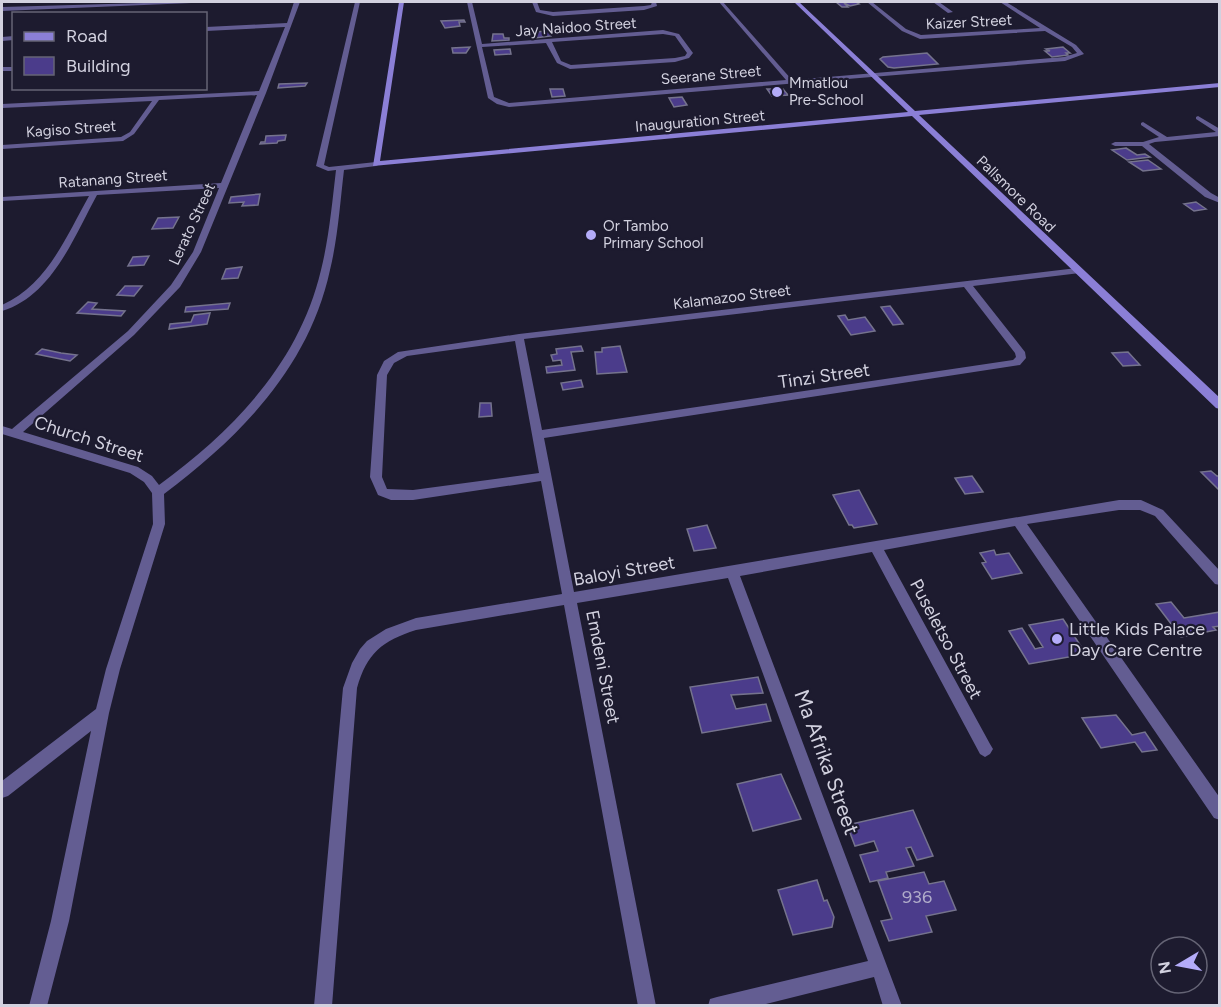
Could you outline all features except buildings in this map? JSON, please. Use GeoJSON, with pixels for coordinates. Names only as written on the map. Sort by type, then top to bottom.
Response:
{"type":"FeatureCollection","features":[{"type":"Feature","properties":{"kind":"street","name":"Lerato Street"},"geometry":{"type":"LineString","coordinates":[[14,434],[131,333],[175,287],[196,252],[225,185],[290,26],[297,2]]}},
{"type":"Feature","properties":{"kind":"street","name":"Inauguration Street"},"geometry":{"type":"LineString","coordinates":[[358,2],[320,164],[325,169],[1220,85]]}},
{"type":"Feature","properties":{"kind":"street"},"geometry":{"type":"LineString","coordinates":[[376,164],[401,2]]}},
{"type":"Feature","properties":{"kind":"street","name":"Seerane Street"},"geometry":{"type":"LineString","coordinates":[[469,2],[492,98],[504,104],[1065,59],[1082,54],[1003,2]]}},
{"type":"Feature","properties":{"kind":"street"},"geometry":{"type":"LineString","coordinates":[[535,2],[538,11],[553,14],[644,8],[654,6],[654,2]]}},
{"type":"Feature","properties":{"kind":"street"},"geometry":{"type":"LineString","coordinates":[[722,2],[791,82]]}},
{"type":"Feature","properties":{"kind":"street","name":"Pallsmore Road"},"geometry":{"type":"LineString","coordinates":[[796,2],[1220,405]]}},
{"type":"Feature","properties":{"kind":"street","name":"Kaizer Street"},"geometry":{"type":"LineString","coordinates":[[869,2],[908,33],[920,37],[1045,29]]}},
{"type":"Feature","properties":{"kind":"street"},"geometry":{"type":"LineString","coordinates":[[936,2],[950,12]]}},
{"type":"Feature","properties":{"kind":"street"},"geometry":{"type":"LineString","coordinates":[[2,9],[211,4]]}},
{"type":"Feature","properties":{"kind":"street"},"geometry":{"type":"LineString","coordinates":[[207,29],[290,26]]}},
{"type":"Feature","properties":{"kind":"street","name":"Jay Naidoo Street"},"geometry":{"type":"LineString","coordinates":[[478,46],[548,40],[657,32],[675,34],[689,51],[689,56],[675,60],[582,67],[566,66],[560,63],[548,40]]}},
{"type":"Feature","properties":{"kind":"street"},"geometry":{"type":"LineString","coordinates":[[2,105],[263,93]]}},
{"type":"Feature","properties":{"kind":"street","name":"Kagiso Street"},"geometry":{"type":"LineString","coordinates":[[2,147],[123,139],[132,133],[158,97]]}},
{"type":"Feature","properties":{"kind":"street"},"geometry":{"type":"LineString","coordinates":[[1198,118],[1220,133]]}},
{"type":"Feature","properties":{"kind":"street"},"geometry":{"type":"LineString","coordinates":[[1143,124],[1166,139]]}},
{"type":"Feature","properties":{"kind":"street"},"geometry":{"type":"LineString","coordinates":[[1115,144],[1144,144],[1220,133]]}},
{"type":"Feature","properties":{"kind":"street"},"geometry":{"type":"LineString","coordinates":[[1144,144],[1208,195],[1219,201],[1216,206],[1219,210]]}},
{"type":"Feature","properties":{"kind":"street"},"geometry":{"type":"LineString","coordinates":[[38,1005],[60,921],[113,669],[159,524],[158,492],[236,430],[267,395],[298,346],[322,284],[330,245],[339,168]]}},
{"type":"Feature","properties":{"kind":"street","name":"Ratanang Street"},"geometry":{"type":"LineString","coordinates":[[2,199],[225,185]]}},
{"type":"Feature","properties":{"kind":"street"},"geometry":{"type":"LineString","coordinates":[[2,308],[26,297],[35,288],[50,269],[94,194]]}},
{"type":"Feature","properties":{"kind":"street","name":"Kalamazoo Street"},"geometry":{"type":"LineString","coordinates":[[546,476],[413,495],[390,495],[382,492],[376,477],[382,375],[391,358],[415,351],[519,336],[1077,271]]}},
{"type":"Feature","properties":{"kind":"street","name":"Tinzi Street"},"geometry":{"type":"LineString","coordinates":[[538,435],[1016,363],[1021,358],[1020,352],[967,285]]}},
{"type":"Feature","properties":{"kind":"street","name":"Emdeni Street"},"geometry":{"type":"LineString","coordinates":[[519,336],[647,1005]]}},
{"type":"Feature","properties":{"kind":"street","name":"Church Street"},"geometry":{"type":"LineString","coordinates":[[2,430],[134,470],[148,479],[158,492]]}},
{"type":"Feature","properties":{"kind":"street","name":"Baloyi Street"},"geometry":{"type":"LineString","coordinates":[[323,1005],[350,688],[358,660],[380,638],[396,630],[416,624],[732,573],[875,546],[1119,505],[1141,505],[1151,508],[1169,522],[1220,580]]}},
{"type":"Feature","properties":{"kind":"street"},"geometry":{"type":"LineString","coordinates":[[1018,521],[1220,812]]}},
{"type":"Feature","properties":{"kind":"street","name":"Puseletso Street"},"geometry":{"type":"LineString","coordinates":[[875,546],[985,749]]}},
{"type":"Feature","properties":{"kind":"street","name":"Ma Afrika Street"},"geometry":{"type":"LineString","coordinates":[[732,573],[893,1005]]}},
{"type":"Feature","properties":{"kind":"street"},"geometry":{"type":"LineString","coordinates":[[2,790],[102,713]]}},
{"type":"Feature","properties":{"kind":"street"},"geometry":{"type":"LineString","coordinates":[[717,1005],[879,967]]}},
{"type":"Feature","properties":{"kind":"place","name":"Mmatlou Pre-School"},"geometry":{"type":"Point","coordinates":[777,92]}},
{"type":"Feature","properties":{"kind":"place","name":"Or Tambo Primary School"},"geometry":{"type":"Point","coordinates":[591,235]}},
{"type":"Feature","properties":{"kind":"place","name":"Little Kids Palace Day Care Centre"},"geometry":{"type":"Point","coordinates":[1057,639]}}]}
